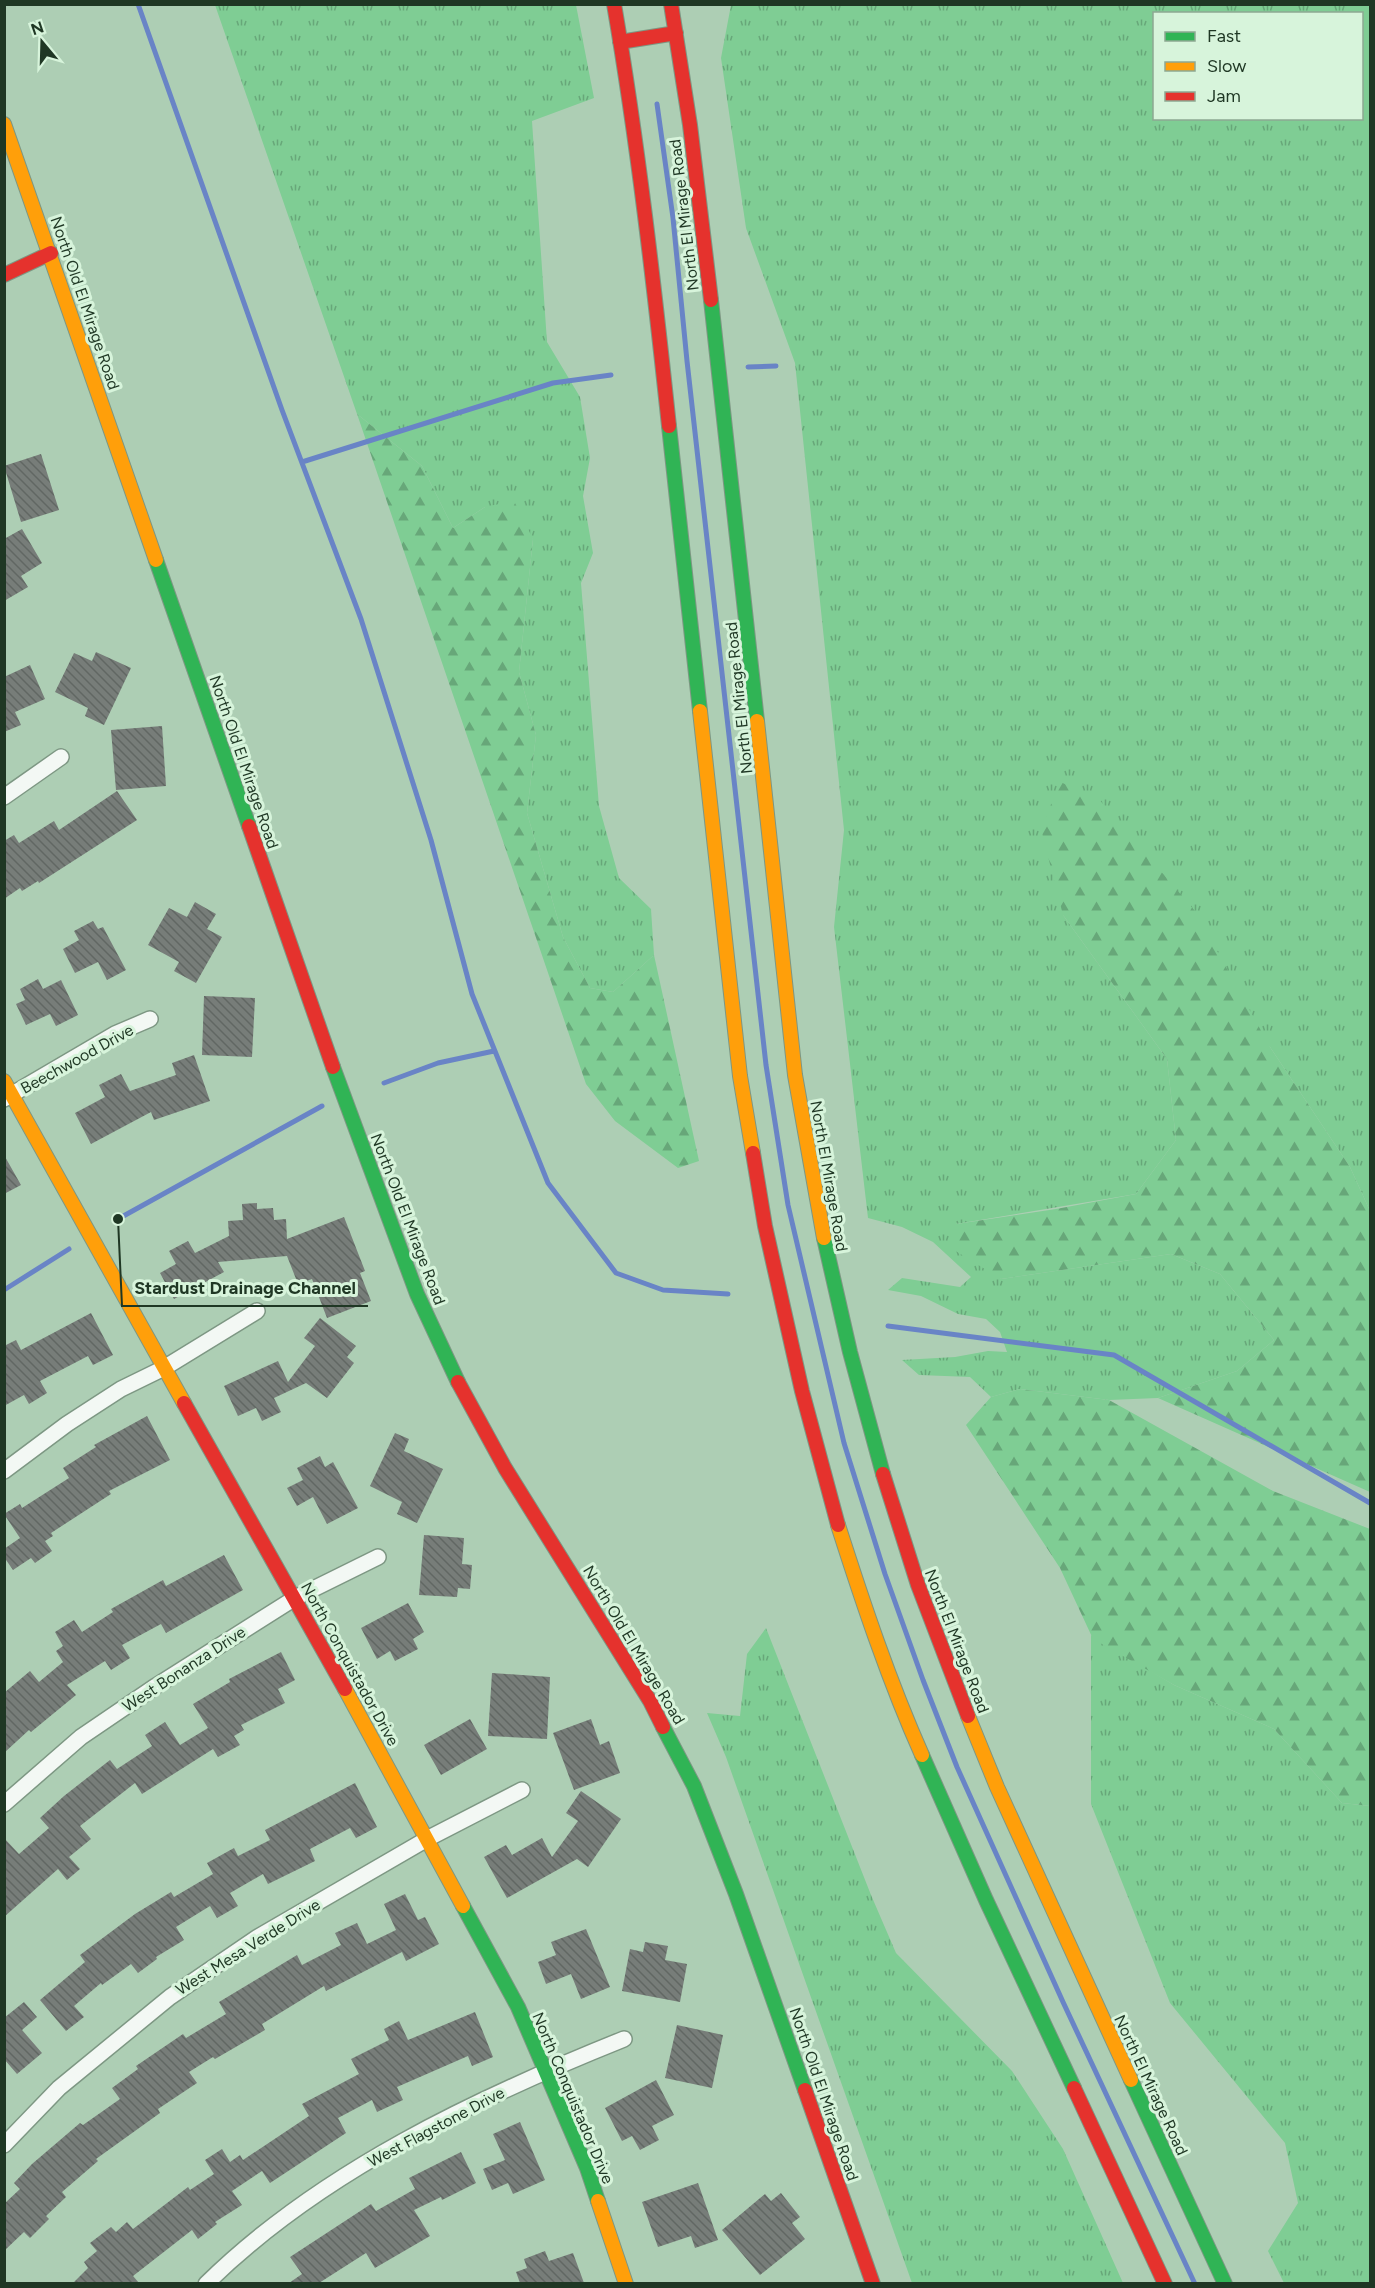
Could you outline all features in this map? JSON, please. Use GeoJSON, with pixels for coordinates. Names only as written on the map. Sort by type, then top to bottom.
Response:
{"type":"FeatureCollection","features":[{"type":"Feature","properties":{"kind":"main road"},"geometry":{"type":"LineString","coordinates":[[614,4],[649,241],[740,1076],[765,1226],[791,1348],[832,1507],[858,1588],[908,1721],[986,1900],[1165,2283]]}},
{"type":"Feature","properties":{"kind":"main road","name":"North El Mirage Road"},"geometry":{"type":"LineString","coordinates":[[671,4],[690,125],[728,445],[795,1075],[828,1262],[853,1367],[896,1517],[935,1632],[966,1713],[997,1787],[1225,2283]]}},
{"type":"Feature","properties":{"kind":"main road"},"geometry":{"type":"LineString","coordinates":[[620,42],[676,33]]}},
{"type":"Feature","properties":{"kind":"main road","name":"North Old El Mirage Road"},"geometry":{"type":"LineString","coordinates":[[4,124],[51,253],[338,1082],[417,1294],[462,1390],[505,1468],[651,1701],[694,1786],[736,1894],[873,2283]]}},
{"type":"Feature","properties":{"kind":"main road"},"geometry":{"type":"LineString","coordinates":[[4,275],[51,253]]}},
{"type":"Feature","properties":{"kind":"main road","name":"North Conquistador Drive"},"geometry":{"type":"LineString","coordinates":[[4,1081],[9,1097],[79,1213],[295,1598],[518,2007],[587,2168],[626,2283]]}},
{"type":"Feature","properties":{"kind":"street"},"geometry":{"type":"LineString","coordinates":[[4,797],[61,757]]}},
{"type":"Feature","properties":{"kind":"street","name":"Beechwood Drive"},"geometry":{"type":"LineString","coordinates":[[9,1097],[115,1034],[150,1019]]}},
{"type":"Feature","properties":{"kind":"street"},"geometry":{"type":"LineString","coordinates":[[4,1471],[67,1424],[121,1389],[164,1368],[257,1311]]}},
{"type":"Feature","properties":{"kind":"street","name":"West Bonanza Drive"},"geometry":{"type":"LineString","coordinates":[[4,1804],[81,1737],[295,1598],[378,1557]]}},
{"type":"Feature","properties":{"kind":"street","name":"West Mesa Verde Drive"},"geometry":{"type":"LineString","coordinates":[[4,2145],[59,2088],[170,1997],[258,1937],[427,1839],[522,1790]]}},
{"type":"Feature","properties":{"kind":"street","name":"West Flagstone Drive"},"geometry":{"type":"LineString","coordinates":[[206,2283],[279,2221],[385,2150],[546,2070],[624,2039]]}},
{"type":"Feature","properties":{"kind":"green space"},"geometry":{"type":"Polygon","coordinates":[[[215,5],[576,5],[594,98],[532,121],[547,342],[580,397],[590,458],[583,496],[593,553],[581,583],[599,806],[619,878],[651,909],[654,955],[613,992],[590,988],[563,937],[527,813],[536,735],[519,672],[533,539],[485,507],[453,528],[422,466],[357,414],[215,5]]]}},
{"type":"Feature","properties":{"kind":"green space"},"geometry":{"type":"Polygon","coordinates":[[[731,5],[1370,5],[1370,1211],[1350,1167],[1270,1047],[1063,915],[1167,1059],[1176,1140],[1136,1194],[956,1224],[1001,1279],[1171,1254],[1220,1274],[1274,1340],[1237,1371],[1158,1398],[1109,1400],[1020,1389],[991,1397],[970,1377],[919,1375],[902,1360],[955,1357],[988,1351],[1007,1352],[1000,1332],[986,1319],[958,1314],[921,1296],[888,1290],[902,1278],[960,1287],[971,1277],[933,1242],[902,1227],[868,1218],[834,927],[844,830],[795,363],[746,228],[721,58],[731,5]]]}},
{"type":"Feature","properties":{"kind":"green space"},"geometry":{"type":"Polygon","coordinates":[[[357,414],[422,466],[453,528],[485,507],[514,501],[533,539],[519,672],[536,735],[527,813],[563,937],[590,988],[613,992],[654,955],[699,1161],[678,1168],[615,1121],[586,1084],[357,414]]]}},
{"type":"Feature","properties":{"kind":"green space"},"geometry":{"type":"Polygon","coordinates":[[[1060,782],[1097,797],[1195,911],[1270,1047],[1350,1167],[1370,1211],[1370,1492],[1158,1398],[1237,1371],[1274,1340],[1220,1274],[1171,1254],[1001,1279],[954,1250],[956,1224],[1136,1194],[1176,1140],[1167,1059],[1063,915],[1041,829],[1060,782]]]}},
{"type":"Feature","properties":{"kind":"green space"},"geometry":{"type":"Polygon","coordinates":[[[1020,1389],[1109,1400],[1273,1491],[1370,1529],[1370,1806],[1342,1803],[1274,1729],[1174,1685],[1093,1639],[1060,1568],[966,1425],[991,1397],[1020,1389]]]}},
{"type":"Feature","properties":{"kind":"green space"},"geometry":{"type":"Polygon","coordinates":[[[766,1628],[896,1953],[1012,2071],[1063,2149],[1123,2283],[912,2283],[726,1757],[707,1713],[740,1716],[747,1654],[766,1628]]]}},
{"type":"Feature","properties":{"kind":"green space"},"geometry":{"type":"Polygon","coordinates":[[[1091,1635],[1174,1685],[1274,1729],[1342,1803],[1370,1806],[1370,2283],[1284,2283],[1268,2251],[1298,2203],[1285,2143],[1170,2003],[1091,1804],[1091,1635]]]}},
{"type":"Feature","properties":{"kind":"building"},"geometry":{"type":"Polygon","coordinates":[[[41,454],[59,510],[21,522],[4,466],[41,454]]]}},
{"type":"Feature","properties":{"kind":"building"},"geometry":{"type":"Polygon","coordinates":[[[22,529],[42,563],[21,576],[28,587],[4,601],[4,539],[22,529]]]}},
{"type":"Feature","properties":{"kind":"building"},"geometry":{"type":"Polygon","coordinates":[[[96,652],[131,668],[104,725],[85,716],[88,708],[55,692],[74,653],[92,661],[96,652]]]}},
{"type":"Feature","properties":{"kind":"building"},"geometry":{"type":"Polygon","coordinates":[[[30,665],[45,699],[15,712],[21,725],[4,732],[4,677],[30,665]]]}},
{"type":"Feature","properties":{"kind":"building"},"geometry":{"type":"Polygon","coordinates":[[[162,726],[166,786],[116,790],[111,730],[162,726]]]}},
{"type":"Feature","properties":{"kind":"building"},"geometry":{"type":"Polygon","coordinates":[[[117,791],[137,820],[39,883],[38,881],[22,891],[20,888],[4,899],[4,841],[14,835],[19,843],[54,821],[59,830],[117,791]]]}},
{"type":"Feature","properties":{"kind":"building"},"geometry":{"type":"Polygon","coordinates":[[[195,902],[216,914],[207,929],[222,937],[196,983],[174,971],[179,962],[148,945],[169,908],[187,917],[195,902]]]}},
{"type":"Feature","properties":{"kind":"building"},"geometry":{"type":"Polygon","coordinates":[[[93,921],[98,929],[103,927],[126,970],[107,980],[98,962],[75,973],[63,949],[79,940],[74,931],[93,921]]]}},
{"type":"Feature","properties":{"kind":"building"},"geometry":{"type":"Polygon","coordinates":[[[38,979],[43,989],[61,980],[78,1015],[56,1026],[50,1014],[26,1025],[16,1004],[25,1000],[20,989],[38,979]]]}},
{"type":"Feature","properties":{"kind":"building"},"geometry":{"type":"Polygon","coordinates":[[[204,996],[255,998],[252,1057],[202,1055],[204,996]]]}},
{"type":"Feature","properties":{"kind":"building"},"geometry":{"type":"Polygon","coordinates":[[[194,1055],[210,1101],[154,1120],[151,1112],[91,1144],[75,1113],[105,1097],[99,1085],[121,1074],[130,1091],[176,1075],[172,1063],[194,1055]]]}},
{"type":"Feature","properties":{"kind":"building"},"geometry":{"type":"Polygon","coordinates":[[[4,1155],[21,1185],[4,1194],[4,1155]]]}},
{"type":"Feature","properties":{"kind":"building"},"geometry":{"type":"Polygon","coordinates":[[[257,1203],[257,1209],[273,1208],[274,1220],[286,1219],[287,1239],[344,1217],[365,1271],[360,1273],[371,1301],[327,1318],[312,1279],[298,1284],[287,1256],[218,1262],[224,1272],[174,1299],[160,1273],[176,1264],[169,1251],[188,1241],[195,1253],[229,1236],[228,1221],[243,1220],[242,1204],[257,1203]]]}},
{"type":"Feature","properties":{"kind":"building"},"geometry":{"type":"Polygon","coordinates":[[[91,1313],[113,1355],[93,1365],[88,1356],[40,1381],[47,1393],[29,1404],[24,1395],[4,1406],[4,1346],[16,1340],[21,1350],[91,1313]]]}},
{"type":"Feature","properties":{"kind":"building"},"geometry":{"type":"Polygon","coordinates":[[[320,1318],[356,1346],[347,1357],[354,1363],[327,1398],[306,1383],[274,1398],[281,1412],[262,1421],[256,1408],[238,1416],[224,1386],[278,1361],[288,1382],[315,1346],[304,1338],[320,1318]]]}},
{"type":"Feature","properties":{"kind":"building"},"geometry":{"type":"Polygon","coordinates":[[[147,1416],[170,1460],[109,1491],[111,1494],[51,1533],[53,1536],[45,1541],[52,1551],[35,1563],[31,1558],[13,1570],[4,1557],[4,1549],[20,1538],[4,1514],[20,1504],[22,1508],[69,1478],[63,1468],[96,1447],[94,1445],[147,1416]]]}},
{"type":"Feature","properties":{"kind":"building"},"geometry":{"type":"Polygon","coordinates":[[[395,1433],[409,1439],[404,1451],[443,1469],[417,1523],[397,1514],[402,1502],[370,1486],[395,1433]]]}},
{"type":"Feature","properties":{"kind":"building"},"geometry":{"type":"Polygon","coordinates":[[[320,1456],[325,1467],[333,1462],[358,1508],[327,1524],[313,1497],[297,1506],[287,1488],[303,1480],[297,1468],[320,1456]]]}},
{"type":"Feature","properties":{"kind":"building"},"geometry":{"type":"Polygon","coordinates":[[[424,1535],[464,1538],[462,1564],[472,1565],[470,1589],[458,1588],[457,1597],[419,1595],[424,1535]]]}},
{"type":"Feature","properties":{"kind":"building"},"geometry":{"type":"Polygon","coordinates":[[[224,1555],[243,1590],[166,1633],[161,1624],[122,1645],[130,1658],[111,1670],[105,1661],[67,1685],[76,1695],[31,1732],[29,1730],[4,1753],[4,1693],[30,1671],[39,1682],[63,1662],[56,1651],[63,1646],[55,1632],[74,1620],[82,1632],[113,1612],[111,1609],[163,1580],[166,1586],[224,1555]]]}},
{"type":"Feature","properties":{"kind":"building"},"geometry":{"type":"Polygon","coordinates":[[[408,1603],[424,1632],[413,1639],[418,1649],[395,1661],[390,1651],[377,1659],[361,1628],[408,1603]]]}},
{"type":"Feature","properties":{"kind":"building"},"geometry":{"type":"Polygon","coordinates":[[[281,1652],[295,1680],[278,1689],[285,1703],[241,1725],[244,1730],[234,1736],[240,1745],[218,1757],[213,1749],[142,1794],[135,1783],[80,1826],[91,1839],[69,1857],[80,1869],[67,1880],[58,1869],[4,1917],[4,1838],[19,1854],[49,1828],[40,1818],[64,1796],[110,1760],[117,1769],[152,1746],[145,1735],[165,1722],[180,1745],[208,1728],[193,1704],[230,1682],[229,1679],[281,1652]]]}},
{"type":"Feature","properties":{"kind":"building"},"geometry":{"type":"Polygon","coordinates":[[[492,1673],[550,1677],[547,1739],[488,1736],[492,1673]]]}},
{"type":"Feature","properties":{"kind":"building"},"geometry":{"type":"Polygon","coordinates":[[[470,1719],[487,1749],[441,1775],[424,1745],[470,1719]]]}},
{"type":"Feature","properties":{"kind":"building"},"geometry":{"type":"Polygon","coordinates":[[[591,1719],[600,1745],[609,1741],[620,1773],[574,1790],[553,1733],[591,1719]]]}},
{"type":"Feature","properties":{"kind":"building"},"geometry":{"type":"Polygon","coordinates":[[[355,1783],[377,1827],[356,1838],[350,1828],[310,1849],[315,1861],[268,1884],[263,1874],[230,1893],[238,1906],[217,1918],[210,1906],[176,1927],[184,1940],[156,1957],[157,1959],[138,1973],[131,1964],[102,1985],[101,1983],[74,2006],[84,2017],[66,2031],[40,2000],[85,1962],[80,1955],[135,1914],[171,1892],[174,1897],[213,1874],[207,1863],[234,1848],[238,1856],[270,1840],[265,1830],[355,1783]]]}},
{"type":"Feature","properties":{"kind":"building"},"geometry":{"type":"Polygon","coordinates":[[[581,1791],[621,1819],[588,1867],[577,1859],[507,1898],[484,1857],[506,1845],[512,1855],[542,1838],[552,1857],[578,1821],[566,1813],[581,1791]]]}},
{"type":"Feature","properties":{"kind":"building"},"geometry":{"type":"Polygon","coordinates":[[[405,1894],[418,1920],[425,1917],[439,1944],[406,1961],[402,1952],[326,1991],[324,1986],[262,2024],[265,2030],[189,2072],[197,2083],[158,2109],[160,2113],[96,2159],[98,2161],[62,2192],[66,2197],[46,2216],[49,2219],[30,2238],[24,2232],[4,2251],[4,2204],[20,2189],[14,2183],[32,2164],[80,2123],[83,2125],[120,2099],[112,2088],[138,2069],[136,2066],[183,2034],[186,2038],[226,2014],[219,2002],[297,1955],[302,1965],[341,1945],[335,1933],[357,1923],[367,1944],[396,1930],[384,1904],[405,1894]]]}},
{"type":"Feature","properties":{"kind":"building"},"geometry":{"type":"Polygon","coordinates":[[[586,1929],[610,1987],[581,1999],[571,1974],[546,1984],[538,1962],[556,1955],[551,1942],[586,1929]]]}},
{"type":"Feature","properties":{"kind":"building"},"geometry":{"type":"Polygon","coordinates":[[[645,1942],[668,1946],[665,1960],[687,1964],[680,2002],[622,1991],[630,1949],[643,1952],[645,1942]]]}},
{"type":"Feature","properties":{"kind":"building"},"geometry":{"type":"Polygon","coordinates":[[[24,2002],[37,2017],[22,2030],[42,2053],[17,2074],[4,2059],[4,2018],[24,2002]]]}},
{"type":"Feature","properties":{"kind":"building"},"geometry":{"type":"Polygon","coordinates":[[[475,2012],[493,2057],[472,2066],[468,2056],[397,2087],[403,2100],[377,2112],[372,2100],[338,2118],[346,2133],[270,2183],[262,2171],[232,2191],[242,2205],[215,2222],[217,2224],[198,2239],[192,2230],[133,2276],[139,2283],[73,2283],[88,2268],[84,2262],[97,2251],[90,2243],[111,2227],[116,2232],[127,2222],[133,2229],[188,2187],[190,2190],[214,2174],[205,2160],[222,2149],[230,2162],[240,2155],[243,2160],[309,2116],[302,2104],[359,2074],[351,2059],[389,2040],[384,2029],[399,2021],[408,2040],[475,2012]]]}},
{"type":"Feature","properties":{"kind":"building"},"geometry":{"type":"Polygon","coordinates":[[[677,2025],[723,2035],[712,2088],[665,2078],[677,2025]]]}},
{"type":"Feature","properties":{"kind":"building"},"geometry":{"type":"Polygon","coordinates":[[[656,2080],[674,2115],[652,2126],[659,2140],[640,2150],[632,2136],[622,2141],[605,2108],[656,2080]]]}},
{"type":"Feature","properties":{"kind":"building"},"geometry":{"type":"Polygon","coordinates":[[[520,2122],[545,2180],[513,2194],[508,2183],[492,2190],[483,2169],[505,2160],[493,2134],[520,2122]]]}},
{"type":"Feature","properties":{"kind":"building"},"geometry":{"type":"Polygon","coordinates":[[[461,2152],[476,2183],[442,2200],[441,2197],[414,2210],[430,2236],[375,2268],[366,2253],[319,2283],[289,2283],[302,2274],[290,2257],[371,2204],[376,2211],[415,2189],[409,2178],[461,2152]]]}},
{"type":"Feature","properties":{"kind":"building"},"geometry":{"type":"Polygon","coordinates":[[[698,2183],[718,2240],[695,2248],[691,2236],[658,2247],[642,2202],[698,2183]]]}},
{"type":"Feature","properties":{"kind":"building"},"geometry":{"type":"Polygon","coordinates":[[[781,2193],[800,2217],[792,2223],[805,2239],[760,2275],[722,2230],[765,2194],[771,2201],[781,2193]]]}},
{"type":"Feature","properties":{"kind":"building"},"geometry":{"type":"Polygon","coordinates":[[[545,2251],[549,2261],[573,2253],[584,2283],[520,2283],[516,2272],[527,2268],[524,2259],[545,2251]]]}},
{"type":"Feature","properties":{"kind":"waterway"},"geometry":{"type":"LineString","coordinates":[[138,4],[282,410],[361,619],[431,840],[472,994],[548,1183],[616,1273],[663,1290],[728,1294]]}},
{"type":"Feature","properties":{"kind":"waterway"},"geometry":{"type":"LineString","coordinates":[[657,104],[673,218],[766,1065],[788,1205],[844,1443],[885,1574],[957,1767],[1063,2002],[1195,2284]]}},
{"type":"Feature","properties":{"kind":"waterway"},"geometry":{"type":"LineString","coordinates":[[748,367],[776,366]]}},
{"type":"Feature","properties":{"kind":"waterway"},"geometry":{"type":"LineString","coordinates":[[302,462],[553,383],[611,375]]}},
{"type":"Feature","properties":{"kind":"waterway"},"geometry":{"type":"LineString","coordinates":[[384,1083],[438,1063],[494,1051]]}},
{"type":"Feature","properties":{"kind":"waterway"},"geometry":{"type":"LineString","coordinates":[[118,1219],[322,1106]]}},
{"type":"Feature","properties":{"kind":"waterway"},"geometry":{"type":"LineString","coordinates":[[4,1290],[69,1249]]}},
{"type":"Feature","properties":{"kind":"waterway"},"geometry":{"type":"LineString","coordinates":[[888,1326],[1114,1355],[1370,1503]]}},
{"type":"Feature","properties":{"kind":"traffic: fast"},"geometry":{"type":"LineString","coordinates":[[711,300],[757,721]]}},
{"type":"Feature","properties":{"kind":"traffic: fast"},"geometry":{"type":"LineString","coordinates":[[669,426],[700,711]]}},
{"type":"Feature","properties":{"kind":"traffic: fast"},"geometry":{"type":"LineString","coordinates":[[156,560],[249,826]]}},
{"type":"Feature","properties":{"kind":"traffic: fast"},"geometry":{"type":"LineString","coordinates":[[333,1067],[417,1294],[458,1382]]}},
{"type":"Feature","properties":{"kind":"traffic: fast"},"geometry":{"type":"LineString","coordinates":[[824,1238],[850,1352],[883,1474]]}},
{"type":"Feature","properties":{"kind":"traffic: fast"},"geometry":{"type":"LineString","coordinates":[[663,1727],[694,1786],[736,1894],[805,2090]]}},
{"type":"Feature","properties":{"kind":"traffic: fast"},"geometry":{"type":"LineString","coordinates":[[922,1755],[986,1900],[1074,2088]]}},
{"type":"Feature","properties":{"kind":"traffic: fast"},"geometry":{"type":"LineString","coordinates":[[463,1906],[518,2007],[587,2168],[598,2201]]}},
{"type":"Feature","properties":{"kind":"traffic: fast"},"geometry":{"type":"LineString","coordinates":[[1131,2080],[1225,2284]]}},
{"type":"Feature","properties":{"kind":"traffic: slow"},"geometry":{"type":"LineString","coordinates":[[4,124],[156,560]]}},
{"type":"Feature","properties":{"kind":"traffic: slow"},"geometry":{"type":"LineString","coordinates":[[700,711],[740,1076],[753,1153]]}},
{"type":"Feature","properties":{"kind":"traffic: slow"},"geometry":{"type":"LineString","coordinates":[[757,721],[795,1075],[824,1238]]}},
{"type":"Feature","properties":{"kind":"traffic: slow"},"geometry":{"type":"LineString","coordinates":[[4,1081],[184,1403]]}},
{"type":"Feature","properties":{"kind":"traffic: slow"},"geometry":{"type":"LineString","coordinates":[[838,1525],[877,1642],[922,1755]]}},
{"type":"Feature","properties":{"kind":"traffic: slow"},"geometry":{"type":"LineString","coordinates":[[345,1689],[463,1906]]}},
{"type":"Feature","properties":{"kind":"traffic: slow"},"geometry":{"type":"LineString","coordinates":[[968,1716],[997,1787],[1131,2080]]}},
{"type":"Feature","properties":{"kind":"traffic: slow"},"geometry":{"type":"LineString","coordinates":[[598,2201],[626,2284]]}},
{"type":"Feature","properties":{"kind":"traffic: jam"},"geometry":{"type":"LineString","coordinates":[[614,4],[645,215],[669,426]]}},
{"type":"Feature","properties":{"kind":"traffic: jam"},"geometry":{"type":"LineString","coordinates":[[671,4],[690,125],[711,300]]}},
{"type":"Feature","properties":{"kind":"traffic: jam"},"geometry":{"type":"LineString","coordinates":[[620,42],[676,33]]}},
{"type":"Feature","properties":{"kind":"traffic: jam"},"geometry":{"type":"LineString","coordinates":[[4,275],[51,253]]}},
{"type":"Feature","properties":{"kind":"traffic: jam"},"geometry":{"type":"LineString","coordinates":[[249,826],[333,1067]]}},
{"type":"Feature","properties":{"kind":"traffic: jam"},"geometry":{"type":"LineString","coordinates":[[753,1153],[765,1226],[802,1391],[838,1525]]}},
{"type":"Feature","properties":{"kind":"traffic: jam"},"geometry":{"type":"LineString","coordinates":[[458,1382],[505,1468],[650,1701],[663,1727]]}},
{"type":"Feature","properties":{"kind":"traffic: jam"},"geometry":{"type":"LineString","coordinates":[[184,1403],[345,1689]]}},
{"type":"Feature","properties":{"kind":"traffic: jam"},"geometry":{"type":"LineString","coordinates":[[883,1474],[918,1585],[968,1716]]}},
{"type":"Feature","properties":{"kind":"traffic: jam"},"geometry":{"type":"LineString","coordinates":[[1074,2088],[1165,2284]]}},
{"type":"Feature","properties":{"kind":"traffic: jam"},"geometry":{"type":"LineString","coordinates":[[805,2090],[873,2284]]}},
{"type":"Feature","properties":{"kind":"place","name":"Stardust Drainage Channel"},"geometry":{"type":"Point","coordinates":[118,1219]}}]}
